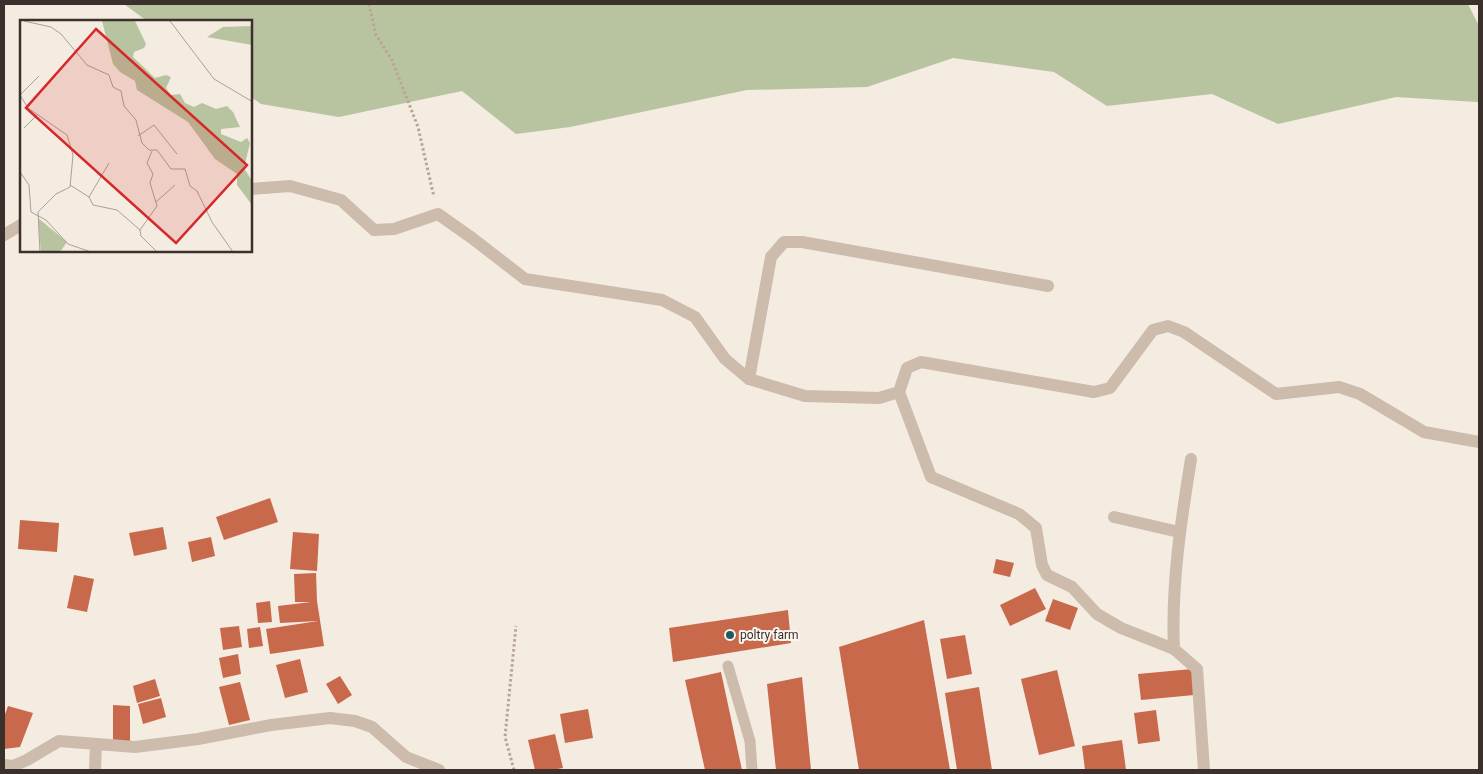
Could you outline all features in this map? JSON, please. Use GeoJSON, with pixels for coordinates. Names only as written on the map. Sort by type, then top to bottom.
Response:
{"type":"FeatureCollection","features":[{"type":"Feature","properties":{"kind":"street"},"geometry":{"type":"LineString","coordinates":[[252,189],[290,186],[340,200],[374,230],[394,230],[438,214],[525,279],[662,300],[695,317],[725,359],[749,379],[805,396],[878,398],[899,392]]}},
{"type":"Feature","properties":{"kind":"street"},"geometry":{"type":"LineString","coordinates":[[4,235],[20,226]]}},
{"type":"Feature","properties":{"kind":"street"},"geometry":{"type":"LineString","coordinates":[[749,379],[771,257],[784,242],[802,242],[1048,286]]}},
{"type":"Feature","properties":{"kind":"street"},"geometry":{"type":"LineString","coordinates":[[1204,770],[1196,669],[1174,649],[1121,628],[1097,614],[1072,587],[1047,575],[1042,565],[1036,528],[1019,514],[931,478],[899,392],[907,368],[921,362],[1094,392],[1110,388],[1153,330],[1168,326],[1184,332],[1276,394],[1339,387],[1360,394],[1424,432],[1479,442]]}},
{"type":"Feature","properties":{"kind":"street"},"geometry":{"type":"LineString","coordinates":[[1174,649],[1173,628],[1180,532],[1191,459]]}},
{"type":"Feature","properties":{"kind":"street"},"geometry":{"type":"LineString","coordinates":[[1114,517],[1180,532]]}},
{"type":"Feature","properties":{"kind":"street"},"geometry":{"type":"LineString","coordinates":[[4,765],[13,766],[27,760],[59,741],[135,747],[198,739],[271,725],[330,718],[356,721],[372,726],[406,757],[439,770]]}},
{"type":"Feature","properties":{"kind":"street"},"geometry":{"type":"LineString","coordinates":[[95,770],[96,744]]}},
{"type":"Feature","properties":{"kind":"lane"},"geometry":{"type":"LineString","coordinates":[[728,666],[750,742],[752,770]]}},
{"type":"Feature","properties":{"kind":"path"},"geometry":{"type":"LineString","coordinates":[[369,4],[376,35],[392,60],[404,86],[418,127],[438,214]]}},
{"type":"Feature","properties":{"kind":"path"},"geometry":{"type":"LineString","coordinates":[[514,770],[505,737],[516,626]]}},
{"type":"Feature","properties":{"kind":"green space"},"geometry":{"type":"Polygon","coordinates":[[[124,4],[1468,4],[1479,26],[1479,103],[1396,97],[1278,124],[1212,94],[1107,106],[1054,72],[953,58],[867,87],[747,90],[570,127],[516,134],[462,91],[339,117],[261,104],[252,98],[252,20],[146,20],[124,4]]]}},
{"type":"Feature","properties":{"kind":"building"},"geometry":{"type":"Polygon","coordinates":[[[270,498],[278,522],[224,540],[216,517],[270,498]]]}},
{"type":"Feature","properties":{"kind":"building"},"geometry":{"type":"Polygon","coordinates":[[[20,520],[59,523],[57,552],[18,549],[20,520]]]}},
{"type":"Feature","properties":{"kind":"building"},"geometry":{"type":"Polygon","coordinates":[[[163,527],[167,549],[134,556],[129,533],[163,527]]]}},
{"type":"Feature","properties":{"kind":"building"},"geometry":{"type":"Polygon","coordinates":[[[293,532],[319,534],[317,571],[290,569],[293,532]]]}},
{"type":"Feature","properties":{"kind":"building"},"geometry":{"type":"Polygon","coordinates":[[[211,537],[215,556],[192,562],[188,542],[211,537]]]}},
{"type":"Feature","properties":{"kind":"building"},"geometry":{"type":"Polygon","coordinates":[[[996,559],[1014,563],[1010,577],[993,573],[996,559]]]}},
{"type":"Feature","properties":{"kind":"building"},"geometry":{"type":"Polygon","coordinates":[[[316,573],[317,601],[324,646],[270,654],[266,629],[318,621],[280,623],[278,606],[311,602],[295,602],[294,574],[316,573]]]}},
{"type":"Feature","properties":{"kind":"building"},"geometry":{"type":"Polygon","coordinates":[[[74,575],[94,579],[87,612],[67,608],[74,575]]]}},
{"type":"Feature","properties":{"kind":"building"},"geometry":{"type":"Polygon","coordinates":[[[1035,588],[1046,609],[1010,626],[1000,605],[1035,588]]]}},
{"type":"Feature","properties":{"kind":"building"},"geometry":{"type":"Polygon","coordinates":[[[1053,599],[1078,608],[1070,630],[1045,621],[1053,599]]]}},
{"type":"Feature","properties":{"kind":"building"},"geometry":{"type":"Polygon","coordinates":[[[270,601],[272,622],[258,623],[256,603],[270,601]]]}},
{"type":"Feature","properties":{"kind":"building","name":"poltry farm"},"geometry":{"type":"Polygon","coordinates":[[[788,610],[791,643],[673,662],[669,628],[788,610]]]}},
{"type":"Feature","properties":{"kind":"building"},"geometry":{"type":"Polygon","coordinates":[[[924,620],[950,770],[859,770],[839,647],[924,620]]]}},
{"type":"Feature","properties":{"kind":"building"},"geometry":{"type":"Polygon","coordinates":[[[239,626],[242,647],[223,650],[220,628],[239,626]]]}},
{"type":"Feature","properties":{"kind":"building"},"geometry":{"type":"Polygon","coordinates":[[[260,627],[263,646],[249,648],[247,629],[260,627]]]}},
{"type":"Feature","properties":{"kind":"building"},"geometry":{"type":"Polygon","coordinates":[[[965,635],[972,674],[947,679],[940,639],[965,635]]]}},
{"type":"Feature","properties":{"kind":"building"},"geometry":{"type":"Polygon","coordinates":[[[238,654],[241,674],[223,678],[219,658],[238,654]]]}},
{"type":"Feature","properties":{"kind":"building"},"geometry":{"type":"Polygon","coordinates":[[[300,659],[308,692],[285,698],[276,665],[300,659]]]}},
{"type":"Feature","properties":{"kind":"building"},"geometry":{"type":"Polygon","coordinates":[[[1192,669],[1194,695],[1141,700],[1138,674],[1192,669]]]}},
{"type":"Feature","properties":{"kind":"building"},"geometry":{"type":"Polygon","coordinates":[[[1057,670],[1075,746],[1039,755],[1021,679],[1057,670]]]}},
{"type":"Feature","properties":{"kind":"building","name":"poltry farm"},"geometry":{"type":"Polygon","coordinates":[[[721,672],[742,770],[705,770],[685,680],[721,672]]]}},
{"type":"Feature","properties":{"kind":"building"},"geometry":{"type":"Polygon","coordinates":[[[340,676],[352,695],[338,704],[326,684],[340,676]]]}},
{"type":"Feature","properties":{"kind":"building","name":"poltry farm"},"geometry":{"type":"Polygon","coordinates":[[[802,677],[811,770],[776,770],[767,684],[802,677]]]}},
{"type":"Feature","properties":{"kind":"building"},"geometry":{"type":"Polygon","coordinates":[[[155,679],[160,696],[137,703],[133,686],[155,679]]]}},
{"type":"Feature","properties":{"kind":"building"},"geometry":{"type":"Polygon","coordinates":[[[240,682],[250,720],[229,725],[219,687],[240,682]]]}},
{"type":"Feature","properties":{"kind":"building"},"geometry":{"type":"Polygon","coordinates":[[[979,687],[992,770],[957,770],[945,693],[979,687]]]}},
{"type":"Feature","properties":{"kind":"building"},"geometry":{"type":"Polygon","coordinates":[[[161,698],[166,717],[143,724],[138,704],[161,698]]]}},
{"type":"Feature","properties":{"kind":"building"},"geometry":{"type":"Polygon","coordinates":[[[113,705],[130,706],[130,741],[113,741],[113,705]]]}},
{"type":"Feature","properties":{"kind":"building"},"geometry":{"type":"Polygon","coordinates":[[[8,706],[33,713],[20,747],[4,749],[4,717],[8,706]]]}},
{"type":"Feature","properties":{"kind":"building"},"geometry":{"type":"Polygon","coordinates":[[[588,709],[593,738],[565,743],[560,714],[588,709]]]}},
{"type":"Feature","properties":{"kind":"building"},"geometry":{"type":"Polygon","coordinates":[[[1156,710],[1160,741],[1138,744],[1134,713],[1156,710]]]}},
{"type":"Feature","properties":{"kind":"building"},"geometry":{"type":"Polygon","coordinates":[[[555,734],[563,768],[535,770],[528,740],[555,734]]]}},
{"type":"Feature","properties":{"kind":"building"},"geometry":{"type":"Polygon","coordinates":[[[1122,740],[1126,770],[1085,770],[1082,746],[1122,740]]]}},
{"type":"Feature","properties":{"kind":"place","name":"poltry farm"},"geometry":{"type":"Point","coordinates":[730,635]}}]}
